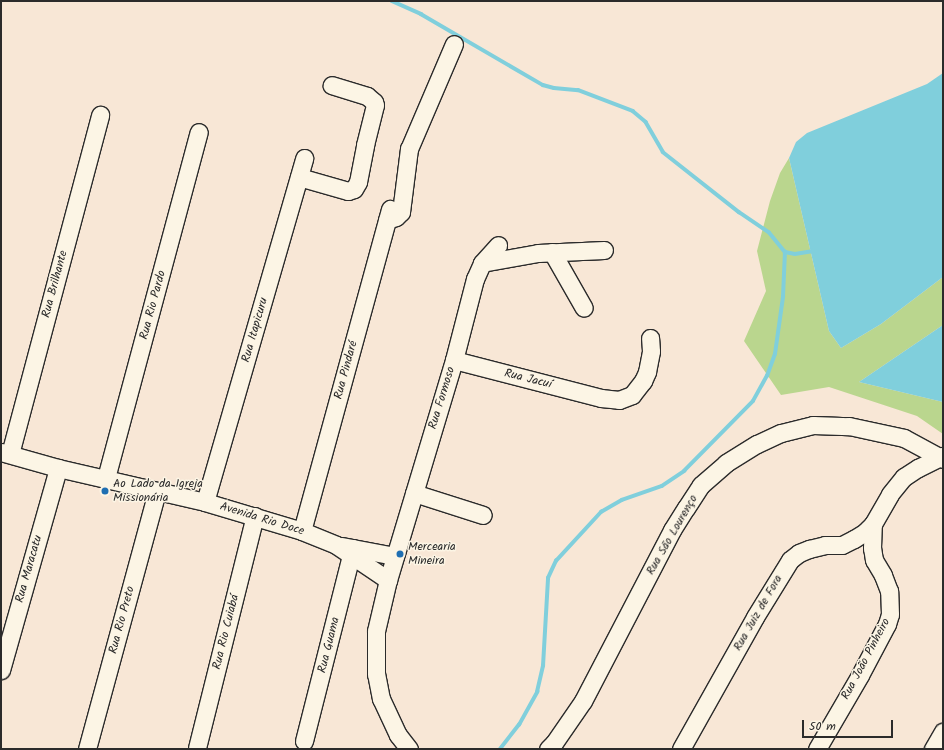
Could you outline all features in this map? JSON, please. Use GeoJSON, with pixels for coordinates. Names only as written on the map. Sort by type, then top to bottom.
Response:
{"type":"FeatureCollection","features":[{"type":"Feature","properties":{"kind":"street","name":"Rua Pindaré"},"geometry":{"type":"LineString","coordinates":[[302,531],[388,214],[396,217],[401,212],[408,149],[454,44]]}},
{"type":"Feature","properties":{"kind":"street"},"geometry":{"type":"LineString","coordinates":[[299,176],[348,191],[354,189],[358,182],[375,105],[374,102],[367,96],[332,85]]}},
{"type":"Feature","properties":{"kind":"street","name":"Rua Brilhante"},"geometry":{"type":"LineString","coordinates":[[5,453],[100,115]]}},
{"type":"Feature","properties":{"kind":"street","name":"Rua Rio Pardo"},"geometry":{"type":"LineString","coordinates":[[106,478],[199,132]]}},
{"type":"Feature","properties":{"kind":"street","name":"Rua Itapicuru"},"geometry":{"type":"LineString","coordinates":[[205,502],[304,158]]}},
{"type":"Feature","properties":{"kind":"street","name":"Rua Formoso"},"geometry":{"type":"LineString","coordinates":[[409,749],[398,736],[381,699],[376,674],[376,631],[388,580],[454,360],[475,279],[482,263],[498,245]]}},
{"type":"Feature","properties":{"kind":"street"},"geometry":{"type":"LineString","coordinates":[[482,263],[525,254],[604,250]]}},
{"type":"Feature","properties":{"kind":"street"},"geometry":{"type":"LineString","coordinates":[[552,252],[584,308]]}},
{"type":"Feature","properties":{"kind":"street","name":"Rua Jacuí"},"geometry":{"type":"LineString","coordinates":[[454,360],[601,398],[619,400],[632,395],[638,390],[649,364],[651,351],[650,338]]}},
{"type":"Feature","properties":{"kind":"street","name":"Rua São Lourenço"},"geometry":{"type":"LineString","coordinates":[[548,749],[554,744],[583,701],[672,530],[701,485],[726,464],[757,444],[781,433],[813,425],[849,426],[904,438],[942,457]]}},
{"type":"Feature","properties":{"kind":"street","name":"Avenida Rio Doce"},"geometry":{"type":"LineString","coordinates":[[5,453],[58,468],[205,502],[302,531],[352,552],[388,580]]}},
{"type":"Feature","properties":{"kind":"street","name":"Rua João Pinheiro"},"geometry":{"type":"LineString","coordinates":[[817,749],[863,669],[887,624],[890,614],[889,591],[883,575],[874,560],[872,536],[873,524],[890,494],[904,477],[918,468],[942,457]]}},
{"type":"Feature","properties":{"kind":"street","name":"Rua Maracatu"},"geometry":{"type":"LineString","coordinates":[[1,670],[58,468]]}},
{"type":"Feature","properties":{"kind":"street","name":"Rua Rio Preto"},"geometry":{"type":"LineString","coordinates":[[87,749],[157,492]]}},
{"type":"Feature","properties":{"kind":"street"},"geometry":{"type":"LineString","coordinates":[[414,493],[483,515]]}},
{"type":"Feature","properties":{"kind":"street","name":"Rua Rio Cuiabá"},"geometry":{"type":"LineString","coordinates":[[197,748],[255,516]]}},
{"type":"Feature","properties":{"kind":"street","name":"Rua Juiz de Fora"},"geometry":{"type":"LineString","coordinates":[[681,749],[755,617],[790,560],[799,553],[809,549],[824,545],[842,545],[865,532],[873,524]]}},
{"type":"Feature","properties":{"kind":"street"},"geometry":{"type":"LineString","coordinates":[[842,545],[856,548],[874,560]]}},
{"type":"Feature","properties":{"kind":"street","name":"Avenida Rio Doce"},"geometry":{"type":"LineString","coordinates":[[352,552],[395,556]]}},
{"type":"Feature","properties":{"kind":"street","name":"Rua Guama"},"geometry":{"type":"LineString","coordinates":[[304,741],[352,552]]}},
{"type":"Feature","properties":{"kind":"street"},"geometry":{"type":"LineString","coordinates":[[933,749],[943,732]]}},
{"type":"Feature","properties":{"kind":"green space"},"geometry":{"type":"Polygon","coordinates":[[[789,158],[829,331],[841,348],[881,324],[943,277],[943,325],[859,382],[943,402],[943,434],[917,416],[829,387],[781,395],[744,341],[766,291],[757,251],[770,201],[780,173],[789,158]]]}},
{"type":"Feature","properties":{"kind":"water"},"geometry":{"type":"Polygon","coordinates":[[[943,73],[943,277],[881,324],[841,348],[829,331],[789,158],[796,142],[807,133],[927,84],[943,73]]]}},
{"type":"Feature","properties":{"kind":"water"},"geometry":{"type":"Polygon","coordinates":[[[943,325],[943,402],[859,382],[943,325]]]}},
{"type":"Feature","properties":{"kind":"waterway"},"geometry":{"type":"LineString","coordinates":[[392,1],[421,14],[543,85],[554,88],[578,90],[633,111],[646,122],[663,152],[739,212],[769,232],[785,252],[795,254],[815,251]]}},
{"type":"Feature","properties":{"kind":"waterway"},"geometry":{"type":"LineString","coordinates":[[500,749],[519,725],[537,692],[543,666],[548,578],[556,561],[601,512],[622,500],[662,486],[684,471],[753,401],[767,376],[775,354],[783,297],[785,252]]}},
{"type":"Feature","properties":{"kind":"place","name":"Ao Lado da Igreja Missionária"},"geometry":{"type":"Point","coordinates":[105,491]}},
{"type":"Feature","properties":{"kind":"place","name":"Mercearia Mineira"},"geometry":{"type":"Point","coordinates":[400,554]}}]}
